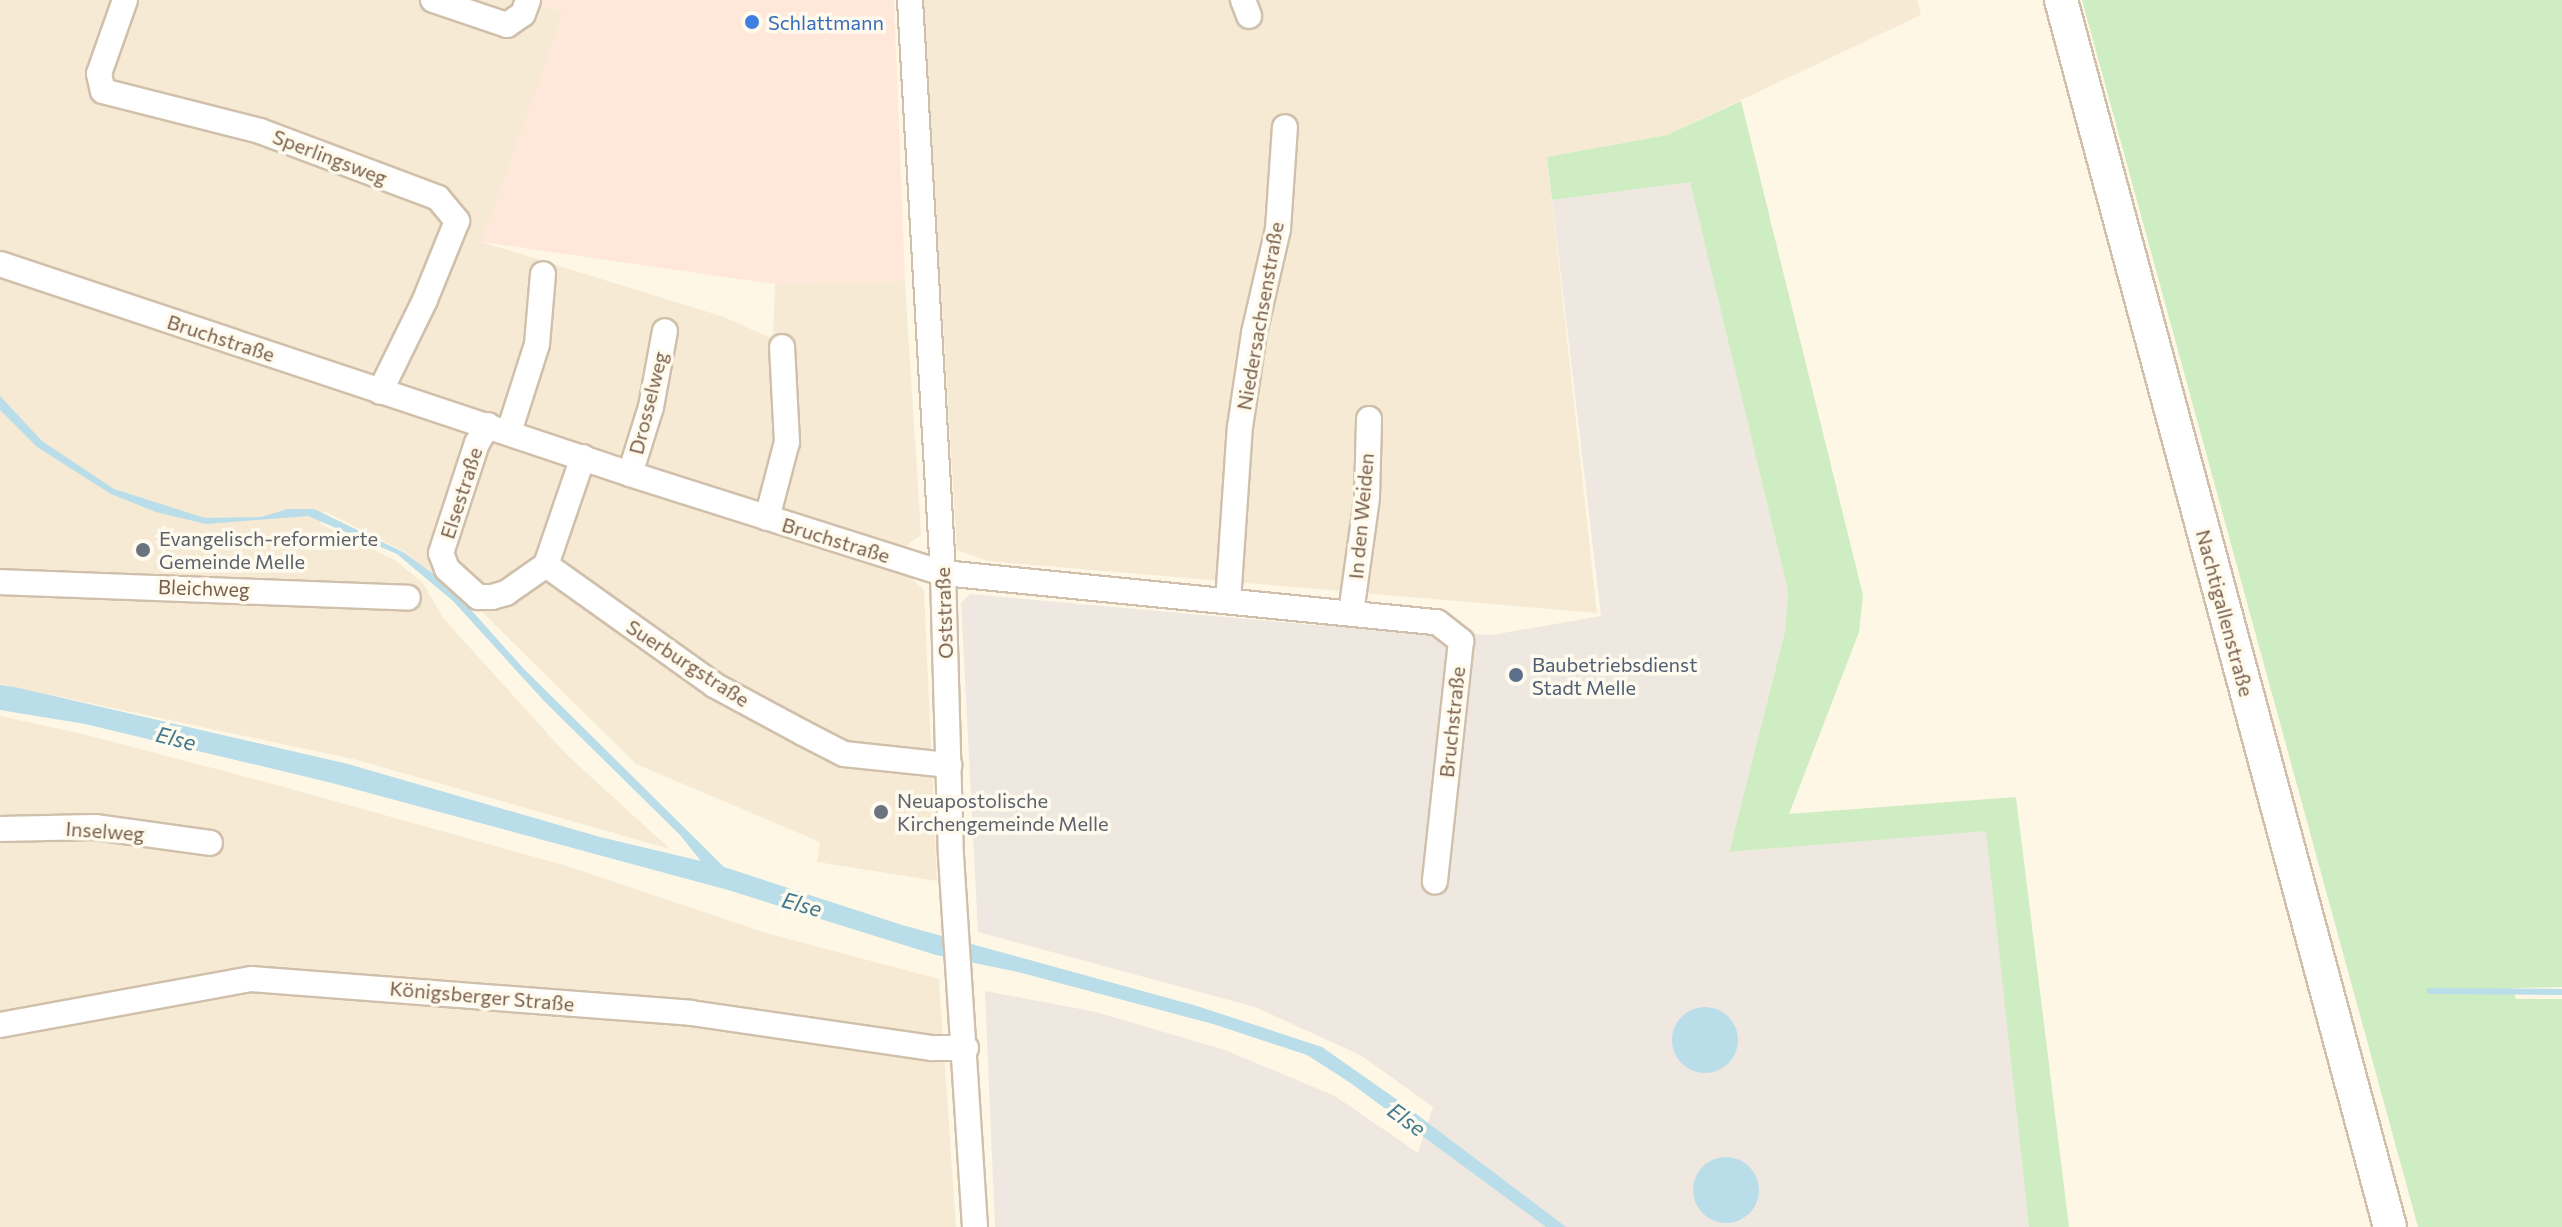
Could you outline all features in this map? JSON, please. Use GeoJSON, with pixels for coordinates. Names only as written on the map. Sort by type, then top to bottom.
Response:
{"type":"FeatureCollection","features":[{"type":"Feature","properties":{"kind":"main road","name":"Nachtigallenstraße"},"geometry":{"type":"LineString","coordinates":[[2061,0],[2390,1227]]}},
{"type":"Feature","properties":{"kind":"street","name":"Sperlingsweg"},"geometry":{"type":"LineString","coordinates":[[125,0],[99,74],[103,91],[260,131],[438,198],[457,221],[425,300],[380,392]]}},
{"type":"Feature","properties":{"kind":"street"},"geometry":{"type":"LineString","coordinates":[[433,0],[507,25],[523,14],[528,0]]}},
{"type":"Feature","properties":{"kind":"street","name":"Oststraße"},"geometry":{"type":"LineString","coordinates":[[910,0],[943,573],[951,856],[962,984],[975,1227]]}},
{"type":"Feature","properties":{"kind":"street","name":"Niedersachsenstraße"},"geometry":{"type":"LineString","coordinates":[[1228,601],[1240,427],[1254,333],[1278,229],[1285,127]]}},
{"type":"Feature","properties":{"kind":"street","name":"Bruchstraße"},"geometry":{"type":"LineString","coordinates":[[0,264],[630,474],[943,573],[1437,622],[1461,641],[1435,882]]}},
{"type":"Feature","properties":{"kind":"street"},"geometry":{"type":"LineString","coordinates":[[499,428],[537,344],[543,274]]}},
{"type":"Feature","properties":{"kind":"street","name":"Drosselweg"},"geometry":{"type":"LineString","coordinates":[[630,474],[651,407],[665,331]]}},
{"type":"Feature","properties":{"kind":"street"},"geometry":{"type":"LineString","coordinates":[[767,518],[787,442],[782,347]]}},
{"type":"Feature","properties":{"kind":"street","name":"In den Weiden"},"geometry":{"type":"LineString","coordinates":[[1351,613],[1367,497],[1369,419]]}},
{"type":"Feature","properties":{"kind":"street","name":"Elsestraße"},"geometry":{"type":"LineString","coordinates":[[499,428],[477,443],[441,553],[447,569],[478,597],[506,593],[546,565]]}},
{"type":"Feature","properties":{"kind":"street"},"geometry":{"type":"LineString","coordinates":[[546,565],[583,457]]}},
{"type":"Feature","properties":{"kind":"street","name":"Suerburgstraße"},"geometry":{"type":"LineString","coordinates":[[546,565],[714,685],[844,754],[949,765]]}},
{"type":"Feature","properties":{"kind":"street","name":"Bleichweg"},"geometry":{"type":"LineString","coordinates":[[0,582],[408,598]]}},
{"type":"Feature","properties":{"kind":"street","name":"Inselweg"},"geometry":{"type":"LineString","coordinates":[[0,829],[95,827],[210,843]]}},
{"type":"Feature","properties":{"kind":"street","name":"Königsberger Straße"},"geometry":{"type":"LineString","coordinates":[[0,1025],[251,979],[691,1013],[932,1048],[966,1048]]}},
{"type":"Feature","properties":{"kind":"shaded area"},"geometry":{"type":"Polygon","coordinates":[[[0,0],[537,0],[536,4],[564,13],[482,242],[724,317],[773,339],[775,284],[905,281],[921,535],[903,548],[908,575],[924,590],[937,881],[817,862],[820,842],[636,764],[481,611],[464,602],[403,551],[324,511],[320,524],[395,560],[423,583],[443,618],[567,755],[670,849],[353,759],[0,684],[0,0]]]}},
{"type":"Feature","properties":{"kind":"shaded area"},"geometry":{"type":"Polygon","coordinates":[[[537,0],[894,0],[905,281],[775,284],[482,242],[563,13],[536,3],[537,0]]]}},
{"type":"Feature","properties":{"kind":"shaded area"},"geometry":{"type":"Polygon","coordinates":[[[923,0],[1917,0],[1921,15],[1667,135],[1547,157],[1597,613],[987,561],[957,550],[923,0]]]}},
{"type":"Feature","properties":{"kind":"shaded area"},"geometry":{"type":"Polygon","coordinates":[[[1690,181],[1788,591],[1785,630],[1729,852],[1987,830],[2029,1227],[995,1227],[985,991],[1096,1012],[1225,1050],[1335,1096],[1418,1153],[1433,1107],[1362,1056],[1255,1007],[978,932],[961,603],[970,594],[1313,625],[1492,635],[1601,616],[1552,200],[1690,181]]]}},
{"type":"Feature","properties":{"kind":"shaded area"},"geometry":{"type":"Polygon","coordinates":[[[0,716],[87,735],[273,784],[567,866],[766,933],[939,979],[956,1227],[0,1227],[0,716]]]}},
{"type":"Feature","properties":{"kind":"green space"},"geometry":{"type":"Polygon","coordinates":[[[2082,0],[2562,0],[2562,987],[2512,988],[2516,999],[2562,999],[2562,1227],[2418,1227],[2082,0]]]}},
{"type":"Feature","properties":{"kind":"green space"},"geometry":{"type":"Polygon","coordinates":[[[1741,101],[1863,595],[1859,632],[1789,814],[2016,797],[2069,1227],[2029,1227],[1986,831],[1729,852],[1785,631],[1788,591],[1690,182],[1552,200],[1547,157],[1667,135],[1741,101]]]}},
{"type":"Feature","properties":{"kind":"water","name":"Else"},"geometry":{"type":"Polygon","coordinates":[[[0,396],[42,441],[114,489],[205,518],[261,517],[288,509],[314,509],[403,552],[436,576],[472,611],[524,669],[724,867],[902,925],[1197,1006],[1322,1047],[1566,1227],[1546,1227],[1349,1082],[1307,1055],[1213,1024],[1018,972],[936,955],[728,890],[332,783],[85,724],[0,710],[0,685],[15,687],[348,764],[600,837],[701,861],[680,835],[545,702],[453,601],[397,554],[308,516],[206,524],[156,512],[111,494],[37,447],[0,410],[0,396]]]}},
{"type":"Feature","properties":{"kind":"water"},"geometry":{"type":"Polygon","coordinates":[[[1705,1007],[1728,1017],[1738,1040],[1728,1063],[1705,1073],[1682,1063],[1672,1040],[1682,1017],[1705,1007]]]}},
{"type":"Feature","properties":{"kind":"water"},"geometry":{"type":"Polygon","coordinates":[[[1726,1157],[1749,1167],[1759,1190],[1749,1213],[1726,1223],[1703,1213],[1693,1190],[1703,1167],[1726,1157]]]}},
{"type":"Feature","properties":{"kind":"waterway"},"geometry":{"type":"LineString","coordinates":[[2430,991],[2562,992]]}},
{"type":"Feature","properties":{"kind":"place","name":"Schlattmann"},"geometry":{"type":"Point","coordinates":[752,22]}},
{"type":"Feature","properties":{"kind":"place","name":"Evangelisch-reformierte Gemeinde Melle"},"geometry":{"type":"Point","coordinates":[143,550]}},
{"type":"Feature","properties":{"kind":"place","name":"Baubetriebsdienst Stadt Melle"},"geometry":{"type":"Point","coordinates":[1516,675]}},
{"type":"Feature","properties":{"kind":"place","name":"Neuapostolische Kirchengemeinde Melle"},"geometry":{"type":"Point","coordinates":[881,812]}}]}
